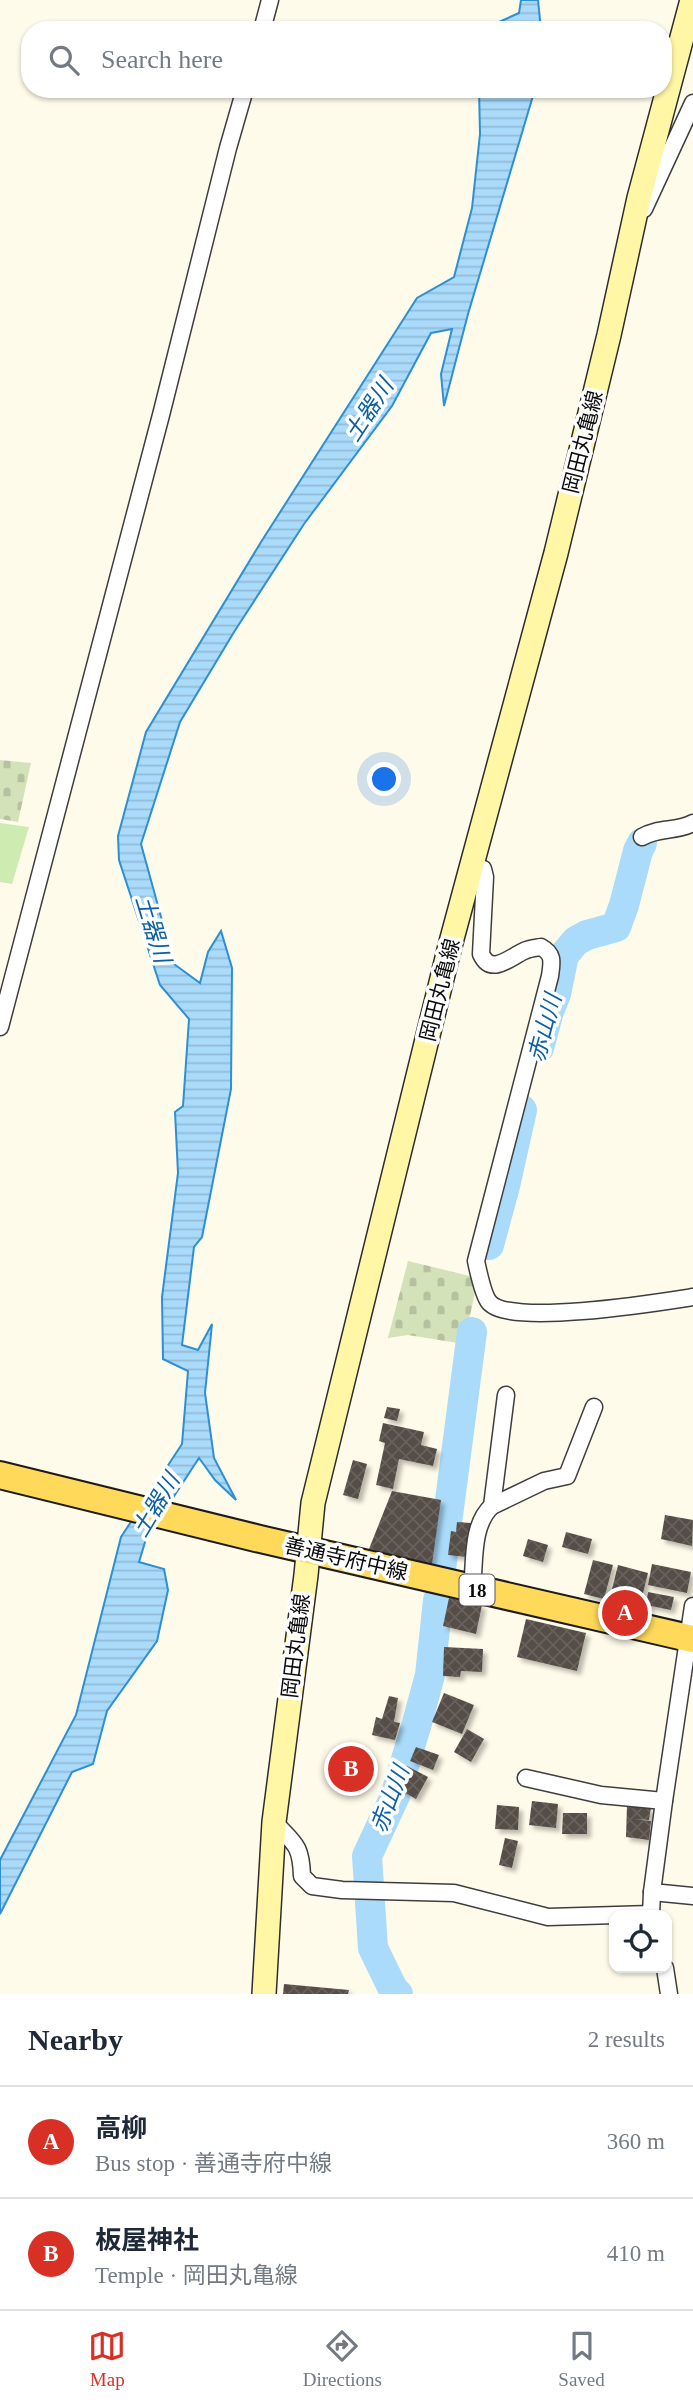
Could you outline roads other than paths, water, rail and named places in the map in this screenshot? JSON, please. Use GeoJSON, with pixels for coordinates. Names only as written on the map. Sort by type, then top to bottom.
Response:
{"type":"FeatureCollection","features":[{"type":"Feature","properties":{"kind":"main road","name":"岡田丸亀線"},"geometry":{"type":"LineString","coordinates":[[672,75],[692,0]]}},
{"type":"Feature","properties":{"kind":"main road","name":"岡田丸亀線"},"geometry":{"type":"LineString","coordinates":[[264,1994],[274,1822],[313,1503],[450,946],[556,554],[639,198],[666,98]]}},
{"type":"Feature","properties":{"kind":"main road","name":"善通寺府中線"},"geometry":{"type":"LineString","coordinates":[[0,1475],[260,1539],[691,1639]]}},
{"type":"Feature","properties":{"kind":"street"},"geometry":{"type":"LineString","coordinates":[[264,21],[270,0]]}},
{"type":"Feature","properties":{"kind":"street"},"geometry":{"type":"LineString","coordinates":[[0,1027],[242,98]]}},
{"type":"Feature","properties":{"kind":"street"},"geometry":{"type":"LineString","coordinates":[[630,241],[693,103]]}},
{"type":"Feature","properties":{"kind":"street"},"geometry":{"type":"LineString","coordinates":[[642,837],[659,830],[682,829],[693,823]]}},
{"type":"Feature","properties":{"kind":"street"},"geometry":{"type":"LineString","coordinates":[[472,866],[483,869],[485,877],[481,954],[485,962],[492,965],[501,964],[527,949],[541,947],[549,951],[552,959],[544,1002],[476,1261],[489,1302],[497,1308],[511,1311],[556,1312],[604,1310],[693,1297]]}},
{"type":"Feature","properties":{"kind":"street"},"geometry":{"type":"LineString","coordinates":[[492,1506],[506,1395]]}},
{"type":"Feature","properties":{"kind":"street"},"geometry":{"type":"LineString","coordinates":[[472,1589],[479,1524],[485,1512],[544,1481],[567,1476],[594,1407]]}},
{"type":"Feature","properties":{"kind":"street"},"geometry":{"type":"LineString","coordinates":[[651,1910],[664,1801],[691,1639],[693,1606]]}},
{"type":"Feature","properties":{"kind":"street"},"geometry":{"type":"LineString","coordinates":[[526,1778],[601,1796],[664,1801]]}},
{"type":"Feature","properties":{"kind":"street"},"geometry":{"type":"LineString","coordinates":[[274,1822],[301,1854],[302,1876],[306,1883],[312,1886],[371,1892],[454,1893],[548,1917],[609,1916]]}},
{"type":"Feature","properties":{"kind":"street"},"geometry":{"type":"LineString","coordinates":[[652,1892],[693,1896]]}},
{"type":"Feature","properties":{"kind":"street"},"geometry":{"type":"LineString","coordinates":[[666,1973],[668,1994]]}},
{"type":"Feature","properties":{"kind":"water"},"geometry":{"type":"Polygon","coordinates":[[[521,0],[538,0],[540,21],[501,21],[519,13],[521,0]]]}},
{"type":"Feature","properties":{"kind":"water","name":"土器川"},"geometry":{"type":"Polygon","coordinates":[[[479,98],[532,98],[468,314],[444,406],[441,374],[452,329],[431,333],[392,406],[304,524],[234,632],[180,722],[141,844],[174,964],[200,983],[208,952],[221,931],[232,968],[231,1089],[202,1237],[194,1247],[182,1345],[198,1350],[212,1324],[205,1393],[214,1458],[236,1500],[215,1480],[199,1458],[146,1539],[139,1562],[164,1569],[168,1590],[157,1641],[107,1711],[93,1764],[72,1772],[0,1914],[0,1860],[76,1715],[121,1537],[182,1444],[188,1371],[163,1359],[162,1297],[178,1173],[175,1112],[183,1106],[189,1019],[160,985],[119,860],[118,836],[146,732],[261,542],[417,298],[454,277],[472,208],[480,134],[479,98]]]}},
{"type":"Feature","properties":{"kind":"waterway","name":"赤山川"},"geometry":{"type":"LineString","coordinates":[[539,1048],[556,994],[564,955],[576,941],[587,935],[616,927],[642,843]]}},
{"type":"Feature","properties":{"kind":"waterway","name":"赤山川"},"geometry":{"type":"LineString","coordinates":[[489,1245],[522,1110]]}},
{"type":"Feature","properties":{"kind":"waterway","name":"赤山川"},"geometry":{"type":"LineString","coordinates":[[441,1569],[472,1332]]}},
{"type":"Feature","properties":{"kind":"waterway","name":"赤山川"},"geometry":{"type":"LineString","coordinates":[[398,1994],[373,1948],[367,1856],[395,1796],[417,1723],[430,1675],[438,1600]]}},
{"type":"Feature","properties":{"kind":"place","name":"高柳"},"geometry":{"type":"Point","coordinates":[625,1613]}},
{"type":"Feature","properties":{"kind":"place","name":"板屋神社"},"geometry":{"type":"Point","coordinates":[351,1769]}}]}
